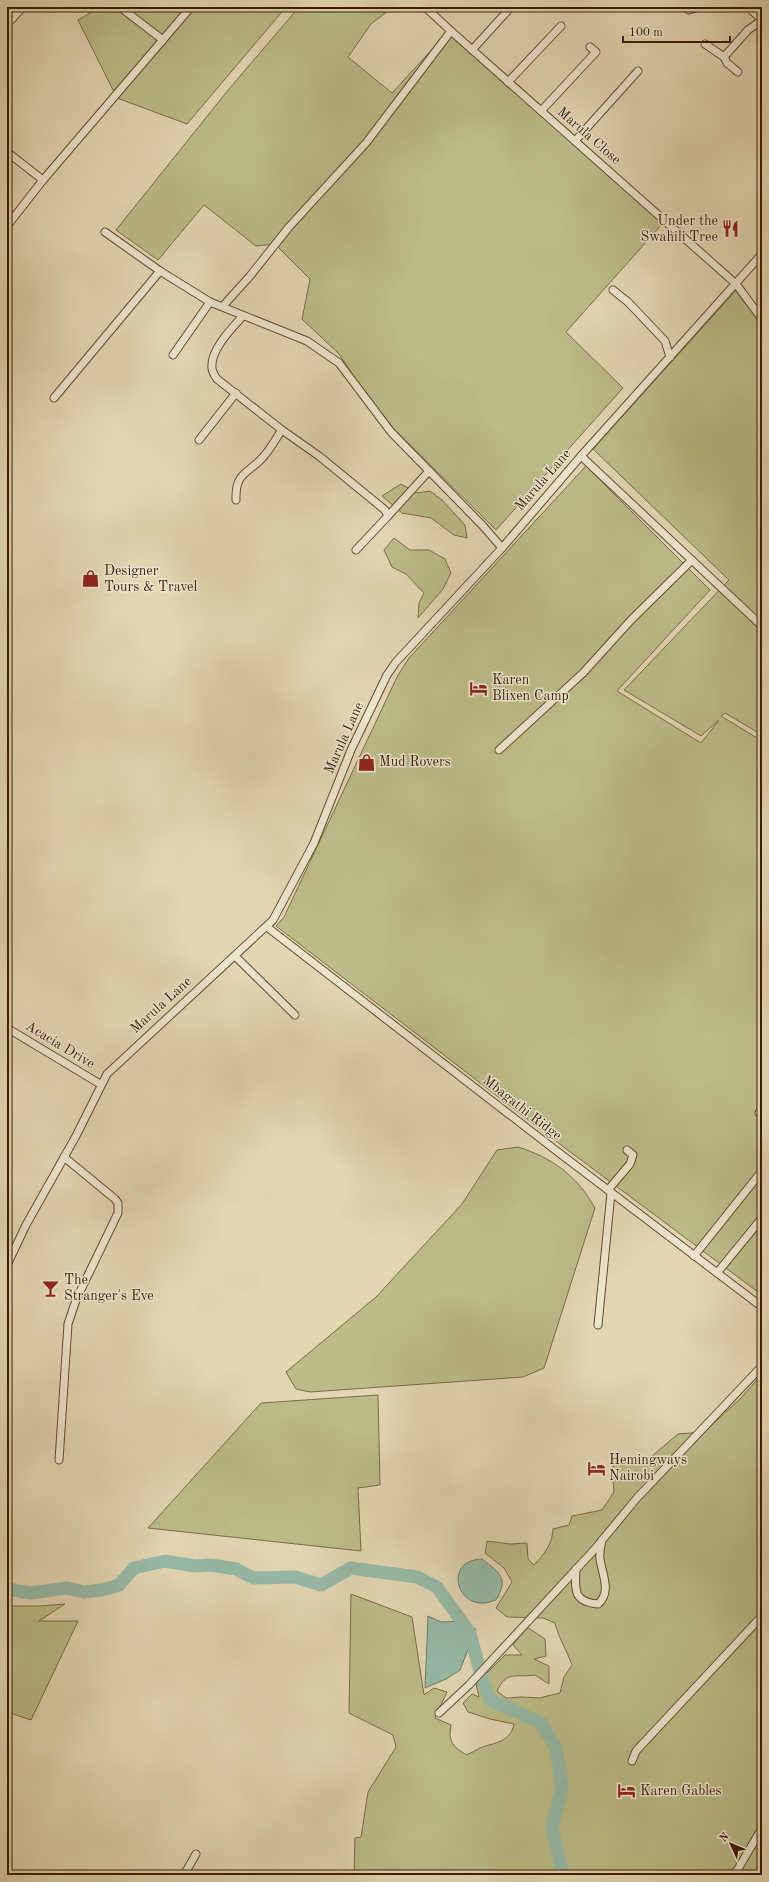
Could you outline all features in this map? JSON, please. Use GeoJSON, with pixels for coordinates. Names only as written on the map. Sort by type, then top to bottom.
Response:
{"type":"FeatureCollection","features":[{"type":"Feature","properties":{"kind":"street"},"geometry":{"type":"LineString","coordinates":[[7,24],[23,7]]}},
{"type":"Feature","properties":{"kind":"street"},"geometry":{"type":"LineString","coordinates":[[120,7],[163,40]]}},
{"type":"Feature","properties":{"kind":"street"},"geometry":{"type":"LineString","coordinates":[[7,226],[42,180],[192,7]]}},
{"type":"Feature","properties":{"kind":"street","name":"Marula Close"},"geometry":{"type":"LineString","coordinates":[[425,7],[736,284],[762,319]]}},
{"type":"Feature","properties":{"kind":"street"},"geometry":{"type":"LineString","coordinates":[[472,50],[511,7]]}},
{"type":"Feature","properties":{"kind":"street"},"geometry":{"type":"LineString","coordinates":[[684,7],[689,10],[699,7]]}},
{"type":"Feature","properties":{"kind":"street"},"geometry":{"type":"LineString","coordinates":[[724,57],[748,30],[762,20],[748,7]]}},
{"type":"Feature","properties":{"kind":"street"},"geometry":{"type":"LineString","coordinates":[[7,12],[13,18]]}},
{"type":"Feature","properties":{"kind":"street"},"geometry":{"type":"LineString","coordinates":[[508,82],[561,26]]}},
{"type":"Feature","properties":{"kind":"street"},"geometry":{"type":"LineString","coordinates":[[223,306],[250,276],[289,227],[366,143],[451,31]]}},
{"type":"Feature","properties":{"kind":"street"},"geometry":{"type":"LineString","coordinates":[[704,44],[714,46],[724,57],[727,63],[738,72]]}},
{"type":"Feature","properties":{"kind":"street"},"geometry":{"type":"LineString","coordinates":[[541,111],[596,52],[590,47]]}},
{"type":"Feature","properties":{"kind":"street"},"geometry":{"type":"LineString","coordinates":[[575,141],[638,71]]}},
{"type":"Feature","properties":{"kind":"street"},"geometry":{"type":"LineString","coordinates":[[7,152],[42,180]]}},
{"type":"Feature","properties":{"kind":"street"},"geometry":{"type":"LineString","coordinates":[[105,232],[160,271],[210,302],[307,341],[339,363],[391,432],[483,526],[502,548]]}},
{"type":"Feature","properties":{"kind":"street","name":"Marula Lane"},"geometry":{"type":"LineString","coordinates":[[7,1265],[33,1212],[83,1122],[100,1084],[113,1066],[273,920],[314,843],[351,750],[391,668],[502,548],[581,456],[762,254]]}},
{"type":"Feature","properties":{"kind":"street"},"geometry":{"type":"LineString","coordinates":[[54,398],[160,271]]}},
{"type":"Feature","properties":{"kind":"street"},"geometry":{"type":"LineString","coordinates":[[613,290],[628,302],[665,341],[670,357]]}},
{"type":"Feature","properties":{"kind":"street"},"geometry":{"type":"LineString","coordinates":[[173,355],[210,302]]}},
{"type":"Feature","properties":{"kind":"street"},"geometry":{"type":"LineString","coordinates":[[243,316],[224,337],[212,359],[212,369],[217,379],[318,456],[385,510],[388,516]]}},
{"type":"Feature","properties":{"kind":"street"},"geometry":{"type":"LineString","coordinates":[[199,440],[236,394]]}},
{"type":"Feature","properties":{"kind":"street"},"geometry":{"type":"LineString","coordinates":[[236,500],[235,487],[242,474],[265,455],[282,430]]}},
{"type":"Feature","properties":{"kind":"street"},"geometry":{"type":"LineString","coordinates":[[581,456],[762,626]]}},
{"type":"Feature","properties":{"kind":"street"},"geometry":{"type":"LineString","coordinates":[[356,550],[429,471]]}},
{"type":"Feature","properties":{"kind":"street"},"geometry":{"type":"LineString","coordinates":[[499,750],[583,673],[631,620],[692,560]]}},
{"type":"Feature","properties":{"kind":"street","name":"Mbagathi Ridge"},"geometry":{"type":"LineString","coordinates":[[267,927],[609,1192],[663,1231],[762,1307]]}},
{"type":"Feature","properties":{"kind":"street"},"geometry":{"type":"LineString","coordinates":[[235,956],[295,1015]]}},
{"type":"Feature","properties":{"kind":"street","name":"Acacia Drive"},"geometry":{"type":"LineString","coordinates":[[7,1028],[100,1084]]}},
{"type":"Feature","properties":{"kind":"street"},"geometry":{"type":"LineString","coordinates":[[598,1325],[609,1192],[630,1164],[633,1155],[627,1150]]}},
{"type":"Feature","properties":{"kind":"street"},"geometry":{"type":"LineString","coordinates":[[59,1460],[68,1324],[76,1300],[118,1213],[119,1207],[115,1199],[64,1157]]}},
{"type":"Feature","properties":{"kind":"street"},"geometry":{"type":"LineString","coordinates":[[694,1256],[762,1171]]}},
{"type":"Feature","properties":{"kind":"street"},"geometry":{"type":"LineString","coordinates":[[717,1273],[762,1218]]}},
{"type":"Feature","properties":{"kind":"street"},"geometry":{"type":"LineString","coordinates":[[439,1713],[490,1662],[602,1540],[636,1498],[762,1366]]}},
{"type":"Feature","properties":{"kind":"street"},"geometry":{"type":"LineString","coordinates":[[576,1569],[575,1588],[578,1597],[586,1603],[598,1604],[606,1593],[600,1558],[602,1540]]}},
{"type":"Feature","properties":{"kind":"street"},"geometry":{"type":"LineString","coordinates":[[632,1761],[636,1751],[762,1616]]}},
{"type":"Feature","properties":{"kind":"street"},"geometry":{"type":"LineString","coordinates":[[732,1875],[738,1869],[762,1828]]}},
{"type":"Feature","properties":{"kind":"street"},"geometry":{"type":"LineString","coordinates":[[184,1875],[196,1854]]}},
{"type":"Feature","properties":{"kind":"green space"},"geometry":{"type":"Polygon","coordinates":[[[100,7],[286,7],[187,124],[117,98],[78,20],[100,7]]]}},
{"type":"Feature","properties":{"kind":"green space"},"geometry":{"type":"Polygon","coordinates":[[[299,7],[393,7],[371,24],[348,57],[392,93],[448,32],[663,223],[566,332],[623,388],[496,530],[394,429],[362,389],[339,354],[302,319],[310,279],[275,244],[256,246],[204,205],[158,260],[116,230],[229,89],[299,7]]]}},
{"type":"Feature","properties":{"kind":"green space"},"geometry":{"type":"Polygon","coordinates":[[[739,287],[762,317],[762,735],[725,713],[721,716],[762,741],[762,1295],[565,1148],[276,926],[284,917],[397,677],[409,658],[586,466],[710,590],[617,691],[701,743],[719,720],[701,736],[624,690],[729,580],[593,449],[739,287]]]}},
{"type":"Feature","properties":{"kind":"green space"},"geometry":{"type":"Polygon","coordinates":[[[401,484],[417,493],[430,491],[442,500],[465,525],[467,538],[454,535],[431,518],[402,513],[382,496],[401,484]]]}},
{"type":"Feature","properties":{"kind":"green space"},"geometry":{"type":"Polygon","coordinates":[[[394,538],[410,550],[429,550],[445,559],[451,573],[443,589],[418,618],[419,603],[424,593],[406,574],[392,567],[384,550],[394,538]]]}},
{"type":"Feature","properties":{"kind":"green space"},"geometry":{"type":"Polygon","coordinates":[[[518,1147],[531,1151],[563,1170],[580,1187],[595,1208],[544,1368],[523,1377],[310,1392],[296,1389],[286,1372],[376,1297],[462,1204],[497,1150],[518,1147]]]}},
{"type":"Feature","properties":{"kind":"green space"},"geometry":{"type":"Polygon","coordinates":[[[762,1374],[762,1875],[354,1875],[355,1838],[361,1837],[368,1792],[396,1747],[393,1735],[349,1713],[351,1594],[412,1617],[424,1695],[434,1688],[447,1692],[435,1718],[451,1725],[451,1740],[458,1749],[467,1755],[480,1748],[501,1741],[509,1735],[514,1724],[490,1719],[468,1712],[463,1703],[472,1694],[479,1697],[476,1684],[505,1655],[522,1655],[513,1645],[527,1627],[545,1639],[546,1656],[534,1659],[549,1666],[549,1684],[535,1675],[512,1676],[504,1680],[497,1691],[506,1698],[539,1698],[560,1693],[564,1677],[572,1665],[555,1623],[543,1618],[507,1617],[496,1608],[512,1582],[504,1568],[485,1553],[487,1541],[510,1544],[527,1543],[528,1559],[534,1565],[547,1548],[551,1540],[553,1529],[569,1525],[572,1516],[602,1510],[614,1492],[612,1468],[619,1458],[646,1461],[678,1434],[704,1432],[741,1398],[762,1374]]]}},
{"type":"Feature","properties":{"kind":"green space"},"geometry":{"type":"Polygon","coordinates":[[[378,1395],[380,1485],[358,1488],[361,1551],[148,1528],[261,1403],[378,1395]]]}},
{"type":"Feature","properties":{"kind":"green space"},"geometry":{"type":"Polygon","coordinates":[[[65,1604],[39,1621],[78,1621],[31,1720],[7,1712],[7,1606],[65,1604]]]}},
{"type":"Feature","properties":{"kind":"shaded area"},"geometry":{"type":"Polygon","coordinates":[[[482,1559],[498,1572],[502,1581],[502,1586],[496,1600],[486,1603],[474,1602],[466,1597],[458,1582],[459,1574],[463,1567],[470,1561],[482,1559]]]}},
{"type":"Feature","properties":{"kind":"shaded area"},"geometry":{"type":"Polygon","coordinates":[[[428,1616],[441,1622],[464,1621],[476,1629],[460,1670],[446,1679],[425,1688],[428,1616]]]}},
{"type":"Feature","properties":{"kind":"waterway"},"geometry":{"type":"LineString","coordinates":[[7,1589],[30,1593],[67,1588],[84,1592],[102,1590],[119,1585],[134,1568],[165,1561],[195,1566],[211,1565],[236,1569],[253,1578],[295,1577],[321,1585],[351,1568],[417,1577],[437,1587],[470,1633],[482,1679],[490,1700],[541,1723],[556,1748],[562,1788],[552,1828],[563,1875]]}},
{"type":"Feature","properties":{"kind":"place","name":"Under the Swahili Tree"},"geometry":{"type":"Point","coordinates":[731,229]}},
{"type":"Feature","properties":{"kind":"place","name":"Designer Tours & Travel"},"geometry":{"type":"Point","coordinates":[91,579]}},
{"type":"Feature","properties":{"kind":"place","name":"Karen Blixen Camp"},"geometry":{"type":"Point","coordinates":[479,688]}},
{"type":"Feature","properties":{"kind":"place","name":"Mud Rovers"},"geometry":{"type":"Point","coordinates":[366,762]}},
{"type":"Feature","properties":{"kind":"place","name":"The Stranger's Eve"},"geometry":{"type":"Point","coordinates":[51,1288]}},
{"type":"Feature","properties":{"kind":"place","name":"Hemingways Nairobi"},"geometry":{"type":"Point","coordinates":[596,1468]}},
{"type":"Feature","properties":{"kind":"place","name":"Karen Gables"},"geometry":{"type":"Point","coordinates":[627,1791]}}]}
